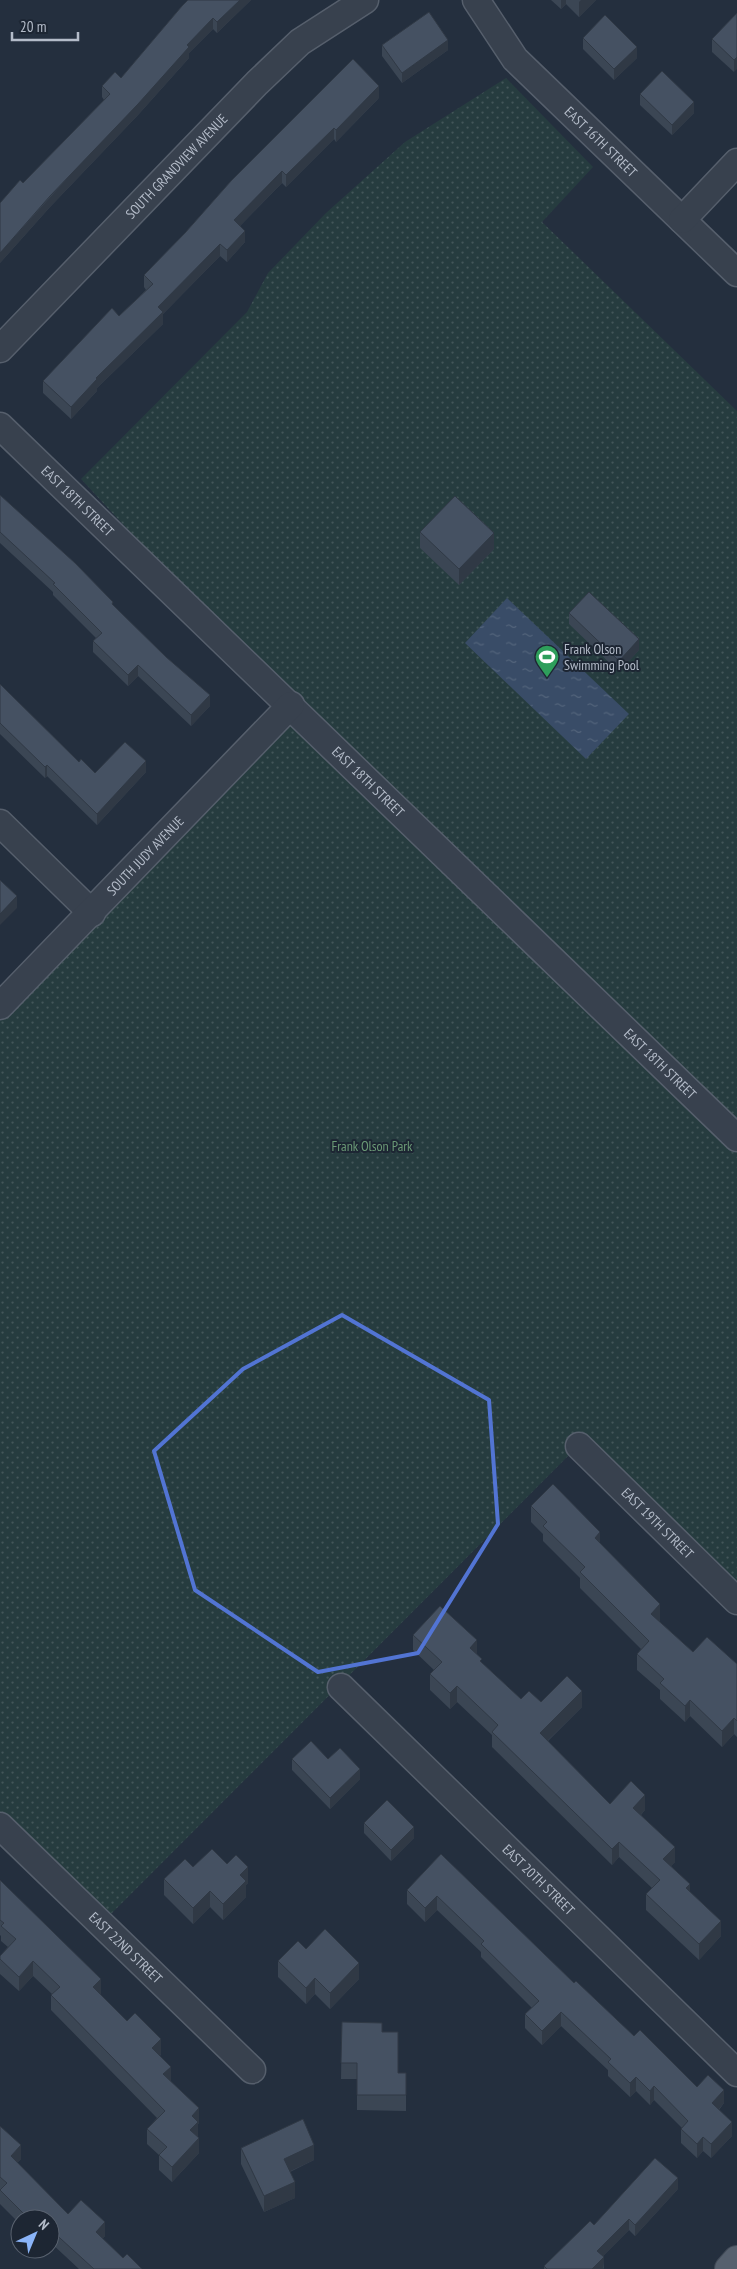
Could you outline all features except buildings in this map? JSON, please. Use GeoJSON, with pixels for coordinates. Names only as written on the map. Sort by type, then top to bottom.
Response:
{"type":"FeatureCollection","features":[{"type":"Feature","properties":{"kind":"main road"},"geometry":{"type":"LineString","coordinates":[[728,2269],[737,2260]]}},
{"type":"Feature","properties":{"kind":"street","name":"SOUTH GRANDVIEW AVENUE"},"geometry":{"type":"LineString","coordinates":[[0,349],[250,90],[300,42],[365,0]]}},
{"type":"Feature","properties":{"kind":"street","name":"EAST 16TH STREET"},"geometry":{"type":"LineString","coordinates":[[476,0],[515,59],[737,274]]}},
{"type":"Feature","properties":{"kind":"street"},"geometry":{"type":"LineString","coordinates":[[682,220],[737,162]]}},
{"type":"Feature","properties":{"kind":"street","name":"EAST 18TH STREET"},"geometry":{"type":"LineString","coordinates":[[0,426],[737,1138]]}},
{"type":"Feature","properties":{"kind":"street","name":"SOUTH JUDY AVENUE"},"geometry":{"type":"LineString","coordinates":[[0,1006],[291,706]]}},
{"type":"Feature","properties":{"kind":"street"},"geometry":{"type":"LineString","coordinates":[[0,823],[92,913]]}},
{"type":"Feature","properties":{"kind":"street","name":"EAST 19TH STREET"},"geometry":{"type":"LineString","coordinates":[[578,1446],[737,1601]]}},
{"type":"Feature","properties":{"kind":"street","name":"EAST 20TH STREET"},"geometry":{"type":"LineString","coordinates":[[341,1687],[737,2073]]}},
{"type":"Feature","properties":{"kind":"street","name":"EAST 22ND STREET"},"geometry":{"type":"LineString","coordinates":[[0,1826],[252,2070]]}},
{"type":"Feature","properties":{"kind":"highlighted area"},"geometry":{"type":"Polygon","coordinates":[[[342,1315],[489,1400],[498,1524],[418,1653],[318,1672],[195,1590],[154,1451],[243,1369],[342,1315]]]}},
{"type":"Feature","properties":{"kind":"green space","name":"Frank Olson Park"},"geometry":{"type":"Polygon","coordinates":[[[506,78],[593,167],[542,222],[737,411],[737,1601],[578,1446],[101,1924],[0,1826],[0,1005],[291,706],[81,479],[247,312],[268,273],[326,213],[405,142],[506,78]]]}},
{"type":"Feature","properties":{"kind":"water","name":"Frank Olson Swimming Pool"},"geometry":{"type":"Polygon","coordinates":[[[507,598],[629,714],[586,759],[465,643],[507,598]]]}},
{"type":"Feature","properties":{"kind":"place","name":"Frank Olson Swimming Pool"},"geometry":{"type":"Point","coordinates":[547,678]}}]}
